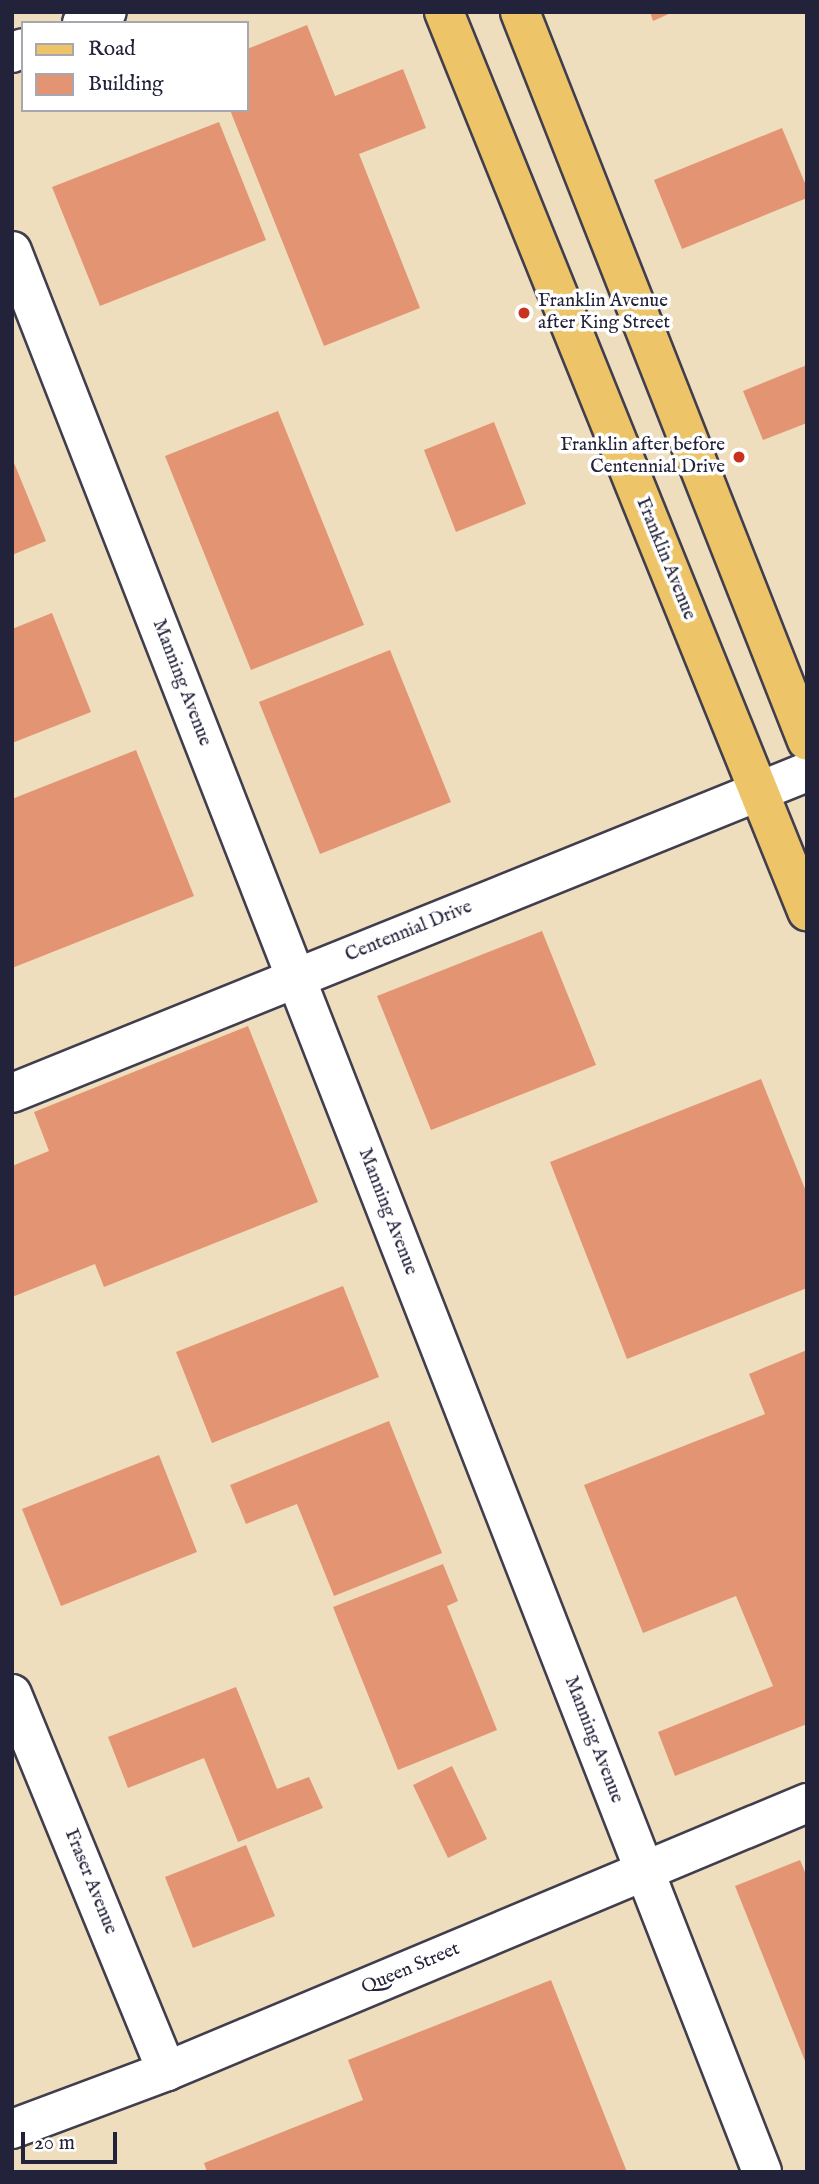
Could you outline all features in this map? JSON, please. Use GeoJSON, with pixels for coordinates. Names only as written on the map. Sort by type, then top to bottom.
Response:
{"type":"FeatureCollection","features":[{"type":"Feature","properties":{"kind":"main road","name":"Franklin Avenue"},"geometry":{"type":"LineString","coordinates":[[444,12],[807,911]]}},
{"type":"Feature","properties":{"kind":"main road"},"geometry":{"type":"LineString","coordinates":[[520,12],[807,741]]}},
{"type":"Feature","properties":{"kind":"street"},"geometry":{"type":"LineString","coordinates":[[87,21],[107,12]]}},
{"type":"Feature","properties":{"kind":"street","name":"Manning Avenue"},"geometry":{"type":"LineString","coordinates":[[12,251],[762,2172]]}},
{"type":"Feature","properties":{"kind":"street","name":"Centennial Drive"},"geometry":{"type":"LineString","coordinates":[[12,1093],[759,789],[807,772]]}},
{"type":"Feature","properties":{"kind":"street","name":"Fraser Avenue"},"geometry":{"type":"LineString","coordinates":[[12,1694],[167,2071]]}},
{"type":"Feature","properties":{"kind":"street","name":"Queen Street"},"geometry":{"type":"LineString","coordinates":[[12,2129],[167,2071],[807,1803]]}},
{"type":"Feature","properties":{"kind":"building"},"geometry":{"type":"Polygon","coordinates":[[[650,12],[673,12],[653,21],[650,12]]]}},
{"type":"Feature","properties":{"kind":"building"},"geometry":{"type":"Polygon","coordinates":[[[307,25],[335,96],[403,69],[426,128],[359,154],[420,308],[324,346],[231,112],[248,112],[248,49],[307,25]]]}},
{"type":"Feature","properties":{"kind":"building"},"geometry":{"type":"Polygon","coordinates":[[[219,122],[266,240],[100,306],[52,187],[219,122]]]}},
{"type":"Feature","properties":{"kind":"building"},"geometry":{"type":"Polygon","coordinates":[[[782,128],[807,188],[807,198],[682,249],[654,180],[782,128]]]}},
{"type":"Feature","properties":{"kind":"building"},"geometry":{"type":"Polygon","coordinates":[[[807,365],[807,423],[763,440],[743,391],[807,365]]]}},
{"type":"Feature","properties":{"kind":"building"},"geometry":{"type":"Polygon","coordinates":[[[278,411],[364,625],[251,670],[165,456],[278,411]]]}},
{"type":"Feature","properties":{"kind":"building"},"geometry":{"type":"Polygon","coordinates":[[[494,422],[526,504],[456,532],[424,450],[494,422]]]}},
{"type":"Feature","properties":{"kind":"building"},"geometry":{"type":"Polygon","coordinates":[[[12,458],[46,541],[12,555],[12,458]]]}},
{"type":"Feature","properties":{"kind":"building"},"geometry":{"type":"Polygon","coordinates":[[[52,613],[91,712],[12,743],[12,629],[52,613]]]}},
{"type":"Feature","properties":{"kind":"building"},"geometry":{"type":"Polygon","coordinates":[[[390,650],[451,802],[320,854],[259,702],[390,650]]]}},
{"type":"Feature","properties":{"kind":"building"},"geometry":{"type":"Polygon","coordinates":[[[136,750],[194,896],[12,968],[12,799],[136,750]]]}},
{"type":"Feature","properties":{"kind":"building"},"geometry":{"type":"Polygon","coordinates":[[[542,931],[596,1065],[431,1130],[377,996],[542,931]]]}},
{"type":"Feature","properties":{"kind":"building"},"geometry":{"type":"Polygon","coordinates":[[[248,1026],[318,1202],[104,1287],[95,1264],[12,1297],[12,1166],[49,1151],[34,1112],[248,1026]]]}},
{"type":"Feature","properties":{"kind":"building"},"geometry":{"type":"Polygon","coordinates":[[[761,1079],[807,1194],[807,1288],[627,1359],[550,1162],[761,1079]]]}},
{"type":"Feature","properties":{"kind":"building"},"geometry":{"type":"Polygon","coordinates":[[[343,1286],[379,1377],[212,1443],[176,1352],[343,1286]]]}},
{"type":"Feature","properties":{"kind":"building"},"geometry":{"type":"Polygon","coordinates":[[[807,1350],[807,1724],[675,1776],[658,1732],[773,1686],[736,1596],[643,1633],[584,1485],[765,1414],[749,1374],[807,1350]]]}},
{"type":"Feature","properties":{"kind":"building"},"geometry":{"type":"Polygon","coordinates":[[[389,1421],[442,1553],[334,1596],[297,1504],[246,1524],[230,1485],[389,1421]]]}},
{"type":"Feature","properties":{"kind":"building"},"geometry":{"type":"Polygon","coordinates":[[[159,1455],[197,1552],[61,1606],[22,1509],[159,1455]]]}},
{"type":"Feature","properties":{"kind":"building"},"geometry":{"type":"Polygon","coordinates":[[[443,1564],[458,1601],[447,1606],[497,1730],[398,1770],[333,1607],[443,1564]]]}},
{"type":"Feature","properties":{"kind":"building"},"geometry":{"type":"Polygon","coordinates":[[[236,1687],[277,1789],[309,1777],[323,1808],[238,1842],[204,1758],[128,1788],[108,1737],[236,1687]]]}},
{"type":"Feature","properties":{"kind":"building"},"geometry":{"type":"Polygon","coordinates":[[[452,1766],[487,1839],[448,1858],[413,1785],[452,1766]]]}},
{"type":"Feature","properties":{"kind":"building"},"geometry":{"type":"Polygon","coordinates":[[[246,1845],[275,1916],[193,1948],[165,1877],[246,1845]]]}},
{"type":"Feature","properties":{"kind":"building"},"geometry":{"type":"Polygon","coordinates":[[[800,1860],[807,1877],[807,2066],[735,1886],[800,1860]]]}},
{"type":"Feature","properties":{"kind":"building"},"geometry":{"type":"Polygon","coordinates":[[[551,1980],[627,2172],[207,2172],[204,2163],[363,2100],[348,2060],[551,1980]]]}},
{"type":"Feature","properties":{"kind":"place","name":"Franklin Avenue after King Street"},"geometry":{"type":"Point","coordinates":[524,313]}},
{"type":"Feature","properties":{"kind":"place","name":"Franklin after before Centennial Drive"},"geometry":{"type":"Point","coordinates":[739,457]}}]}
